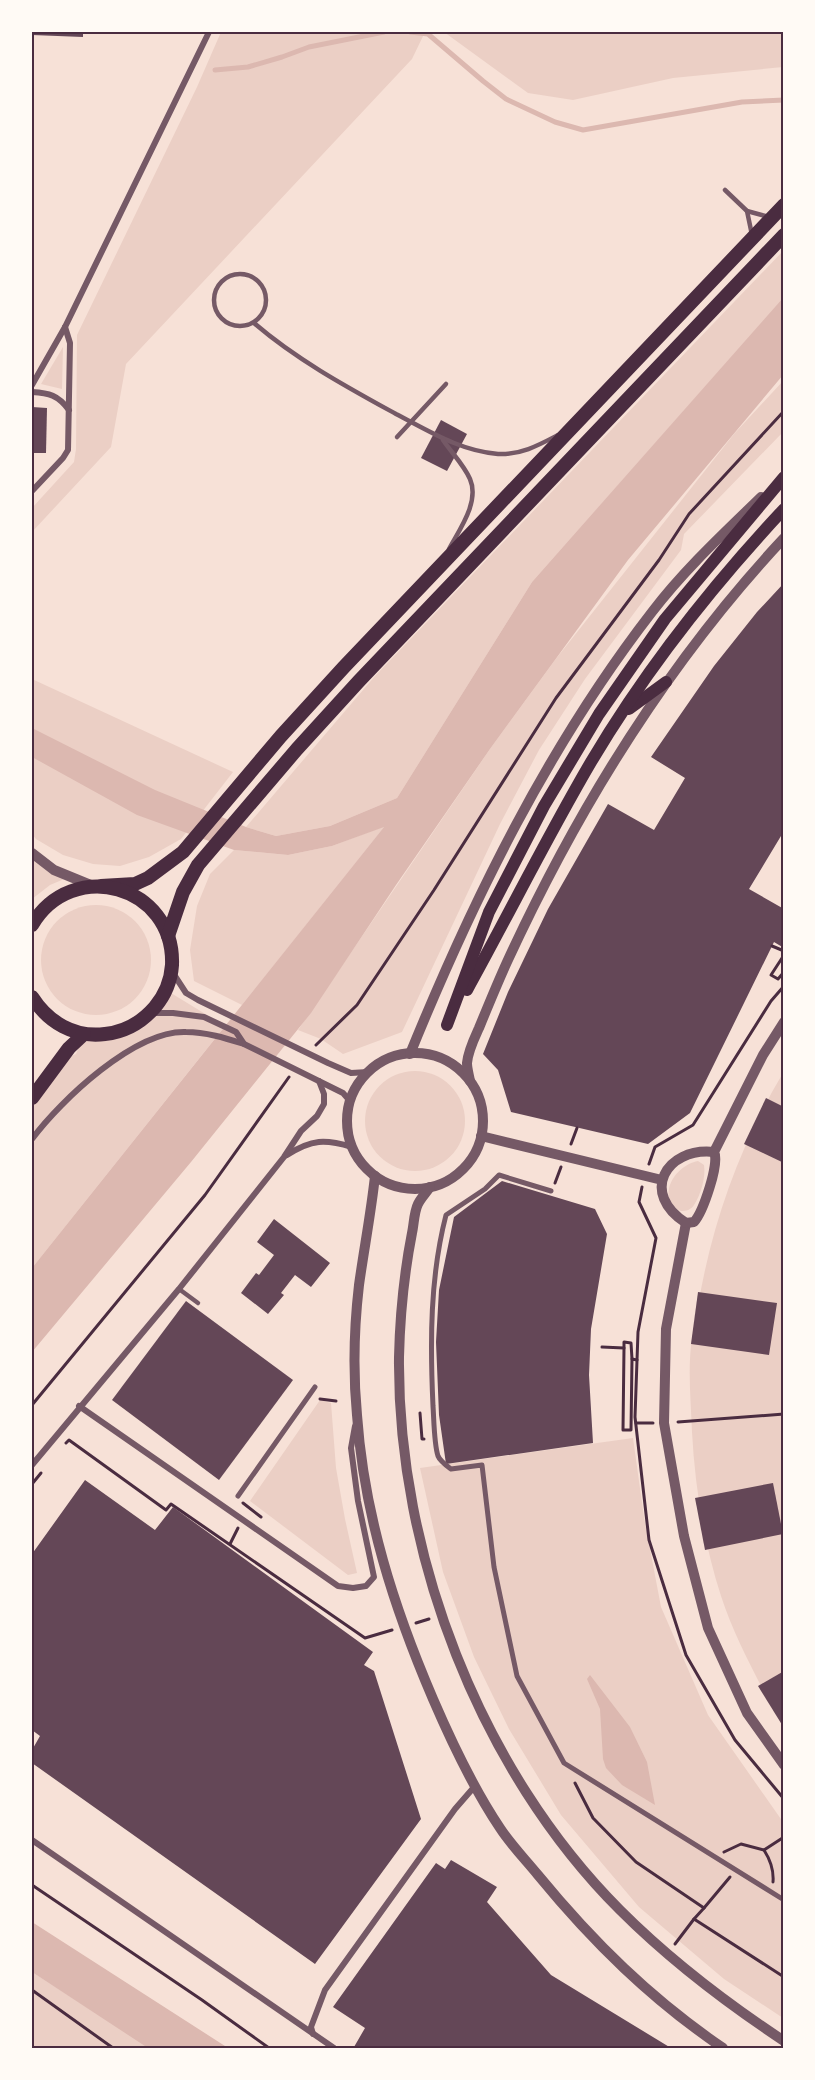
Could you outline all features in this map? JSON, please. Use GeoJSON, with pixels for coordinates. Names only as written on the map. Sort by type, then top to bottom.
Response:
{"type":"FeatureCollection","features":[{"type":"Feature","properties":{"kind":"main road"},"geometry":{"type":"LineString","coordinates":[[32,925],[48,904],[61,895],[76,889],[135,884],[148,878],[183,852],[281,736],[441,564],[783,205]]}},
{"type":"Feature","properties":{"kind":"main road"},"geometry":{"type":"LineString","coordinates":[[168,936],[183,892],[198,865],[297,749],[783,235]]}},
{"type":"Feature","properties":{"kind":"main road"},"geometry":{"type":"LineString","coordinates":[[783,477],[672,610],[599,714],[544,806],[489,912],[447,1025],[591,762],[643,682],[697,608],[783,510]]}},
{"type":"Feature","properties":{"kind":"main road"},"geometry":{"type":"LineString","coordinates":[[621,716],[666,682]]}},
{"type":"Feature","properties":{"kind":"main road"},"geometry":{"type":"LineString","coordinates":[[32,997],[54,1022],[69,1030],[84,1034],[105,1035],[138,1023],[150,1013],[166,990],[171,969],[171,947],[160,920],[149,906],[126,892],[97,886]]}},
{"type":"Feature","properties":{"kind":"main road"},"geometry":{"type":"LineString","coordinates":[[32,997],[32,1009]]}},
{"type":"Feature","properties":{"kind":"main road"},"geometry":{"type":"LineString","coordinates":[[32,1098],[69,1048],[84,1034]]}},
{"type":"Feature","properties":{"kind":"street"},"geometry":{"type":"LineString","coordinates":[[32,386],[65,327],[209,32]]}},
{"type":"Feature","properties":{"kind":"street"},"geometry":{"type":"LineString","coordinates":[[32,491],[68,450],[70,344],[65,327]]}},
{"type":"Feature","properties":{"kind":"street"},"geometry":{"type":"LineString","coordinates":[[32,392],[50,393],[61,399],[69,411]]}},
{"type":"Feature","properties":{"kind":"street"},"geometry":{"type":"LineString","coordinates":[[410,1054],[473,908],[532,795],[569,734],[623,651],[653,611],[707,548],[783,477]]}},
{"type":"Feature","properties":{"kind":"street"},"geometry":{"type":"LineString","coordinates":[[470,1081],[467,1064],[469,1051],[516,942],[588,807],[666,682],[712,620],[783,538]]}},
{"type":"Feature","properties":{"kind":"street"},"geometry":{"type":"LineString","coordinates":[[32,853],[54,870],[97,886]]}},
{"type":"Feature","properties":{"kind":"street"},"geometry":{"type":"LineString","coordinates":[[171,969],[186,993],[328,1063],[351,1072],[368,1072]]}},
{"type":"Feature","properties":{"kind":"street"},"geometry":{"type":"LineString","coordinates":[[150,1013],[204,1017],[236,1032],[244,1044]]}},
{"type":"Feature","properties":{"kind":"street"},"geometry":{"type":"LineString","coordinates":[[714,1152],[702,1151],[686,1155],[672,1164],[662,1180],[665,1203],[675,1216],[687,1223],[694,1222],[700,1213],[715,1167],[714,1152],[763,1055],[783,1022]]}},
{"type":"Feature","properties":{"kind":"street"},"geometry":{"type":"LineString","coordinates":[[32,1139],[48,1117],[94,1077],[142,1043],[161,1035],[184,1031],[210,1034],[244,1044],[343,1093],[350,1101]]}},
{"type":"Feature","properties":{"kind":"street"},"geometry":{"type":"LineString","coordinates":[[410,1054],[427,1055],[458,1068],[470,1081],[482,1107],[482,1137],[463,1169],[453,1177],[430,1187],[411,1189],[392,1185],[375,1176],[362,1163],[352,1147],[347,1124],[350,1101],[368,1072],[387,1060],[410,1054]]}},
{"type":"Feature","properties":{"kind":"street"},"geometry":{"type":"LineString","coordinates":[[32,1465],[179,1289],[284,1156],[301,1131],[321,1110],[324,1104],[324,1094],[319,1081]]}},
{"type":"Feature","properties":{"kind":"street"},"geometry":{"type":"LineString","coordinates":[[482,1137],[662,1180]]}},
{"type":"Feature","properties":{"kind":"street"},"geometry":{"type":"LineString","coordinates":[[284,1156],[311,1142],[325,1141],[352,1147]]}},
{"type":"Feature","properties":{"kind":"street"},"geometry":{"type":"LineString","coordinates":[[551,1191],[499,1175],[485,1189],[446,1215],[439,1241],[431,1357],[438,1458],[451,1469],[482,1465],[494,1567],[517,1676],[564,1763],[783,1900]]}},
{"type":"Feature","properties":{"kind":"street"},"geometry":{"type":"LineString","coordinates":[[375,1176],[359,1289],[355,1355],[357,1416],[368,1501],[387,1577],[413,1653],[445,1727],[475,1786],[502,1831],[590,1936],[620,1966],[677,2015],[723,2049]]}},
{"type":"Feature","properties":{"kind":"street"},"geometry":{"type":"LineString","coordinates":[[430,1187],[418,1204],[404,1278],[400,1325],[401,1414],[412,1502],[426,1565],[441,1616],[456,1655],[505,1758],[535,1806],[581,1866],[619,1910],[698,1981],[783,2041]]}},
{"type":"Feature","properties":{"kind":"street"},"geometry":{"type":"LineString","coordinates":[[687,1223],[666,1329],[664,1423],[684,1536],[708,1628],[747,1713],[783,1765]]}},
{"type":"Feature","properties":{"kind":"street"},"geometry":{"type":"LineString","coordinates":[[238,1496],[315,1387]]}},
{"type":"Feature","properties":{"kind":"street"},"geometry":{"type":"LineString","coordinates":[[79,1406],[338,1586],[345,1588],[366,1586],[374,1577],[358,1501],[351,1448],[357,1416]]}},
{"type":"Feature","properties":{"kind":"street"},"geometry":{"type":"LineString","coordinates":[[314,2034],[311,2027],[325,1990],[455,1809],[475,1786]]}},
{"type":"Feature","properties":{"kind":"street"},"geometry":{"type":"LineString","coordinates":[[32,1840],[334,2049]]}},
{"type":"Feature","properties":{"kind":"lane"},"geometry":{"type":"LineString","coordinates":[[725,190],[747,211],[772,218]]}},
{"type":"Feature","properties":{"kind":"lane"},"geometry":{"type":"LineString","coordinates":[[747,211],[753,237]]}},
{"type":"Feature","properties":{"kind":"lane"},"geometry":{"type":"LineString","coordinates":[[234,274],[250,275],[263,286],[266,302],[260,317],[254,323],[238,326],[223,320],[217,314],[213,298],[226,277],[234,274]]}},
{"type":"Feature","properties":{"kind":"lane"},"geometry":{"type":"LineString","coordinates":[[254,323],[269,336],[338,383],[443,440],[488,452],[515,453],[532,449],[569,429]]}},
{"type":"Feature","properties":{"kind":"lane"},"geometry":{"type":"LineString","coordinates":[[397,437],[446,384]]}},
{"type":"Feature","properties":{"kind":"lane"},"geometry":{"type":"LineString","coordinates":[[441,564],[466,516],[472,495],[471,480],[443,440]]}},
{"type":"Feature","properties":{"kind":"lane"},"geometry":{"type":"LineString","coordinates":[[179,1289],[198,1303]]}},
{"type":"Feature","properties":{"kind":"path"},"geometry":{"type":"LineString","coordinates":[[314,1047],[357,1005],[434,890],[556,698],[659,560],[689,514],[783,411]]}},
{"type":"Feature","properties":{"kind":"path"},"geometry":{"type":"LineString","coordinates":[[772,946],[783,953],[771,975],[778,979],[783,972]]}},
{"type":"Feature","properties":{"kind":"path"},"geometry":{"type":"LineString","coordinates":[[783,986],[771,1001],[693,1125],[655,1146],[639,1202],[656,1238],[638,1332],[635,1417],[650,1540],[686,1654],[735,1740],[783,1799]]}},
{"type":"Feature","properties":{"kind":"path"},"geometry":{"type":"LineString","coordinates":[[32,1405],[205,1195],[292,1073]]}},
{"type":"Feature","properties":{"kind":"path"},"geometry":{"type":"LineString","coordinates":[[624,1342],[631,1343],[632,1359],[632,1430],[623,1430],[624,1342]]}},
{"type":"Feature","properties":{"kind":"path"},"geometry":{"type":"LineString","coordinates":[[602,1347],[624,1348]]}},
{"type":"Feature","properties":{"kind":"path"},"geometry":{"type":"LineString","coordinates":[[632,1359],[637,1360]]}},
{"type":"Feature","properties":{"kind":"path"},"geometry":{"type":"LineString","coordinates":[[310,1394],[326,1401],[336,1401]]}},
{"type":"Feature","properties":{"kind":"path"},"geometry":{"type":"LineString","coordinates":[[664,1423],[783,1414]]}},
{"type":"Feature","properties":{"kind":"path"},"geometry":{"type":"LineString","coordinates":[[61,1449],[69,1440],[166,1510],[171,1504],[365,1638],[380,1634]]}},
{"type":"Feature","properties":{"kind":"path"},"geometry":{"type":"LineString","coordinates":[[32,1484],[46,1466]]}},
{"type":"Feature","properties":{"kind":"path"},"geometry":{"type":"LineString","coordinates":[[238,1496],[246,1506],[262,1518]]}},
{"type":"Feature","properties":{"kind":"path"},"geometry":{"type":"LineString","coordinates":[[564,1763],[594,1818],[636,1862],[704,1908]]}},
{"type":"Feature","properties":{"kind":"path"},"geometry":{"type":"LineString","coordinates":[[764,1850],[783,1836]]}},
{"type":"Feature","properties":{"kind":"path"},"geometry":{"type":"LineString","coordinates":[[717,1857],[728,1848],[741,1844],[764,1850],[771,1860],[773,1869],[771,1891]]}},
{"type":"Feature","properties":{"kind":"path"},"geometry":{"type":"LineString","coordinates":[[673,1946],[736,1869]]}},
{"type":"Feature","properties":{"kind":"path"},"geometry":{"type":"LineString","coordinates":[[32,1885],[270,2049]]}},
{"type":"Feature","properties":{"kind":"path"},"geometry":{"type":"LineString","coordinates":[[694,1919],[783,1977]]}},
{"type":"Feature","properties":{"kind":"path"},"geometry":{"type":"LineString","coordinates":[[32,1990],[113,2049]]}},
{"type":"Feature","properties":{"kind":"shaded area"},"geometry":{"type":"Polygon","coordinates":[[[221,32],[425,32],[412,59],[126,364],[111,447],[32,532],[32,508],[74,462],[77,335],[197,87],[221,32]]]}},
{"type":"Feature","properties":{"kind":"shaded area"},"geometry":{"type":"Polygon","coordinates":[[[444,32],[783,32],[783,67],[673,78],[573,100],[528,93],[444,32]]]}},
{"type":"Feature","properties":{"kind":"shaded area"},"geometry":{"type":"Polygon","coordinates":[[[783,251],[783,299],[532,582],[397,798],[330,826],[276,836],[246,827],[375,676],[783,251]]]}},
{"type":"Feature","properties":{"kind":"shaded area"},"geometry":{"type":"Polygon","coordinates":[[[783,298],[783,375],[628,560],[490,749],[311,1013],[191,1162],[32,1352],[32,1268],[384,827],[332,846],[288,855],[234,850],[137,815],[32,757],[32,728],[155,790],[246,827],[276,836],[330,826],[397,798],[532,582],[783,298]]]}},
{"type":"Feature","properties":{"kind":"shaded area"},"geometry":{"type":"Polygon","coordinates":[[[63,347],[62,389],[41,384],[63,347]]]}},
{"type":"Feature","properties":{"kind":"shaded area"},"geometry":{"type":"Polygon","coordinates":[[[783,381],[783,432],[684,534],[681,550],[585,679],[539,750],[500,824],[402,1032],[343,1054],[321,1039],[298,1030],[490,749],[555,660],[734,434],[783,381]]]}},
{"type":"Feature","properties":{"kind":"shaded area"},"geometry":{"type":"Polygon","coordinates":[[[32,679],[233,772],[181,839],[149,857],[120,866],[93,864],[63,855],[36,839],[32,834],[32,679]]]}},
{"type":"Feature","properties":{"kind":"shaded area"},"geometry":{"type":"Polygon","coordinates":[[[385,826],[242,1005],[194,981],[190,950],[197,906],[210,874],[234,850],[288,855],[332,846],[385,826]]]}},
{"type":"Feature","properties":{"kind":"shaded area"},"geometry":{"type":"Polygon","coordinates":[[[32,853],[69,877],[50,885],[32,899],[32,853]]]}},
{"type":"Feature","properties":{"kind":"shaded area"},"geometry":{"type":"Polygon","coordinates":[[[96,905],[117,909],[135,921],[147,939],[151,960],[147,981],[135,999],[117,1011],[96,1015],[75,1011],[57,999],[45,981],[41,960],[45,939],[57,921],[75,909],[96,905]]]}},
{"type":"Feature","properties":{"kind":"shaded area"},"geometry":{"type":"Polygon","coordinates":[[[166,990],[225,1026],[32,1268],[32,1098],[57,1062],[76,1054],[84,1034],[124,1030],[166,990]]]}},
{"type":"Feature","properties":{"kind":"shaded area"},"geometry":{"type":"Polygon","coordinates":[[[415,1071],[434,1074],[451,1085],[462,1102],[465,1121],[462,1140],[451,1157],[434,1168],[415,1171],[396,1168],[379,1157],[368,1140],[365,1121],[368,1102],[379,1085],[396,1074],[415,1071]]]}},
{"type":"Feature","properties":{"kind":"shaded area"},"geometry":{"type":"Polygon","coordinates":[[[783,1073],[783,1727],[741,1647],[715,1576],[705,1536],[693,1453],[690,1357],[704,1275],[720,1215],[741,1156],[783,1073]]]}},
{"type":"Feature","properties":{"kind":"shaded area"},"geometry":{"type":"Polygon","coordinates":[[[698,1161],[704,1165],[701,1191],[693,1207],[681,1211],[670,1199],[671,1183],[681,1169],[698,1161]]]}},
{"type":"Feature","properties":{"kind":"shaded area"},"geometry":{"type":"Polygon","coordinates":[[[320,1400],[331,1403],[336,1468],[357,1573],[348,1575],[250,1501],[320,1400]]]}},
{"type":"Feature","properties":{"kind":"shaded area"},"geometry":{"type":"Polygon","coordinates":[[[633,1438],[644,1517],[661,1607],[708,1715],[783,1822],[783,2018],[724,1979],[639,1907],[561,1815],[509,1729],[474,1657],[443,1572],[420,1468],[633,1438]]]}},
{"type":"Feature","properties":{"kind":"shaded area"},"geometry":{"type":"Polygon","coordinates":[[[590,1675],[630,1727],[647,1762],[655,1805],[622,1785],[606,1768],[603,1759],[600,1709],[587,1679],[590,1675]]]}},
{"type":"Feature","properties":{"kind":"shaded area"},"geometry":{"type":"Polygon","coordinates":[[[32,1922],[229,2048],[148,2048],[32,1972],[32,1922]]]}},
{"type":"Feature","properties":{"kind":"shaded area"},"geometry":{"type":"Polygon","coordinates":[[[32,1972],[150,2048],[32,2048],[32,1972]]]}},
{"type":"Feature","properties":{"kind":"building"},"geometry":{"type":"Polygon","coordinates":[[[32,32],[83,32],[83,37],[32,35],[32,32]]]}},
{"type":"Feature","properties":{"kind":"building"},"geometry":{"type":"Polygon","coordinates":[[[32,407],[47,408],[46,453],[32,453],[32,407]]]}},
{"type":"Feature","properties":{"kind":"building"},"geometry":{"type":"Polygon","coordinates":[[[441,420],[467,434],[447,471],[421,458],[441,420]]]}},
{"type":"Feature","properties":{"kind":"building"},"geometry":{"type":"Polygon","coordinates":[[[784,583],[784,831],[749,889],[784,909],[784,948],[774,942],[690,1113],[648,1144],[511,1112],[498,1070],[483,1054],[508,992],[548,909],[608,804],[654,830],[685,778],[651,757],[714,666],[757,612],[784,583]]]}},
{"type":"Feature","properties":{"kind":"building"},"geometry":{"type":"Polygon","coordinates":[[[766,1098],[784,1107],[784,1163],[744,1144],[766,1098]]]}},
{"type":"Feature","properties":{"kind":"building"},"geometry":{"type":"Polygon","coordinates":[[[502,1181],[595,1209],[607,1234],[591,1329],[589,1375],[593,1443],[446,1464],[439,1415],[436,1342],[439,1290],[454,1217],[502,1181]]]}},
{"type":"Feature","properties":{"kind":"building"},"geometry":{"type":"Polygon","coordinates":[[[274,1219],[330,1263],[311,1287],[295,1275],[281,1293],[284,1295],[268,1314],[241,1293],[274,1255],[257,1242],[274,1219]]]}},
{"type":"Feature","properties":{"kind":"building"},"geometry":{"type":"Polygon","coordinates":[[[698,1292],[777,1303],[769,1355],[691,1344],[698,1292]]]}},
{"type":"Feature","properties":{"kind":"building"},"geometry":{"type":"Polygon","coordinates":[[[186,1301],[293,1380],[219,1480],[112,1400],[186,1301]]]}},
{"type":"Feature","properties":{"kind":"building"},"geometry":{"type":"Polygon","coordinates":[[[85,1480],[155,1530],[173,1507],[373,1652],[364,1665],[374,1671],[421,1819],[315,1964],[32,1763],[32,1750],[40,1736],[32,1730],[32,1554],[85,1480]]]}},
{"type":"Feature","properties":{"kind":"building"},"geometry":{"type":"Polygon","coordinates":[[[773,1483],[783,1534],[705,1550],[695,1498],[773,1483]]]}},
{"type":"Feature","properties":{"kind":"building"},"geometry":{"type":"Polygon","coordinates":[[[784,1671],[784,1728],[758,1686],[784,1671]]]}},
{"type":"Feature","properties":{"kind":"building"},"geometry":{"type":"Polygon","coordinates":[[[451,1860],[497,1887],[487,1902],[551,1975],[671,2048],[354,2047],[365,2028],[333,2007],[436,1863],[445,1869],[451,1860]]]}},
{"type":"Feature","properties":{"kind":"waterway"},"geometry":{"type":"LineString","coordinates":[[215,70],[248,67],[309,47],[384,32]]}},
{"type":"Feature","properties":{"kind":"waterway"},"geometry":{"type":"LineString","coordinates":[[410,32],[428,34],[506,99],[555,122],[583,130],[742,102],[784,100]]}}]}
